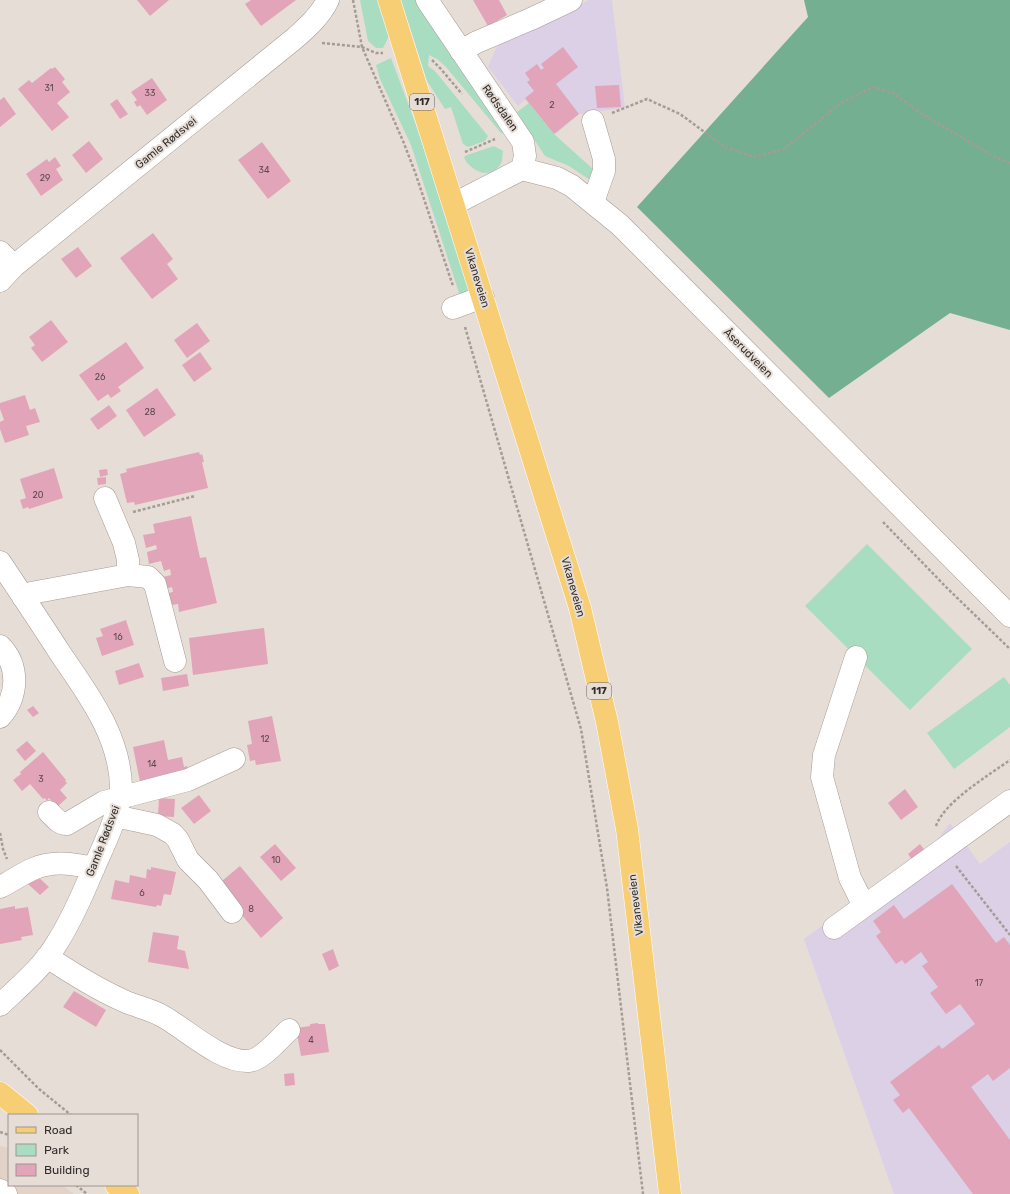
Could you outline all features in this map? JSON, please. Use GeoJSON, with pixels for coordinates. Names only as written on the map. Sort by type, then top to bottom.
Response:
{"type":"FeatureCollection","features":[{"type":"Feature","properties":{"kind":"main road","name":"Vikaneveien"},"geometry":{"type":"LineString","coordinates":[[389,0],[580,608],[607,722],[626,829],[670,1194]]}},
{"type":"Feature","properties":{"kind":"main road"},"geometry":{"type":"LineString","coordinates":[[0,1093],[26,1114]]}},
{"type":"Feature","properties":{"kind":"main road"},"geometry":{"type":"LineString","coordinates":[[117,1186],[128,1194]]}},
{"type":"Feature","properties":{"kind":"street","name":"Gamle Rødsvei"},"geometry":{"type":"LineString","coordinates":[[5,266],[294,39],[307,28],[328,0]]}},
{"type":"Feature","properties":{"kind":"street","name":"Rødsdalen"},"geometry":{"type":"LineString","coordinates":[[427,0],[523,142],[525,156],[522,170]]}},
{"type":"Feature","properties":{"kind":"street"},"geometry":{"type":"LineString","coordinates":[[461,51],[476,42],[531,19],[571,0]]}},
{"type":"Feature","properties":{"kind":"street"},"geometry":{"type":"LineString","coordinates":[[593,121],[604,159],[604,171],[593,202]]}},
{"type":"Feature","properties":{"kind":"street"},"geometry":{"type":"LineString","coordinates":[[454,204],[522,170]]}},
{"type":"Feature","properties":{"kind":"street","name":"Åserudveien"},"geometry":{"type":"LineString","coordinates":[[522,170],[557,178],[572,186],[620,225],[1010,616]]}},
{"type":"Feature","properties":{"kind":"street"},"geometry":{"type":"LineString","coordinates":[[456,307],[483,297]]}},
{"type":"Feature","properties":{"kind":"street"},"geometry":{"type":"LineString","coordinates":[[109,507],[124,543],[128,560],[128,575]]}},
{"type":"Feature","properties":{"kind":"street","name":"Gamle Rødsvei"},"geometry":{"type":"LineString","coordinates":[[0,562],[92,700],[107,727],[115,750],[121,790],[117,808],[94,868],[57,943],[47,957],[0,1005]]}},
{"type":"Feature","properties":{"kind":"street"},"geometry":{"type":"LineString","coordinates":[[24,597],[31,593],[128,575],[148,577],[155,584],[175,661]]}},
{"type":"Feature","properties":{"kind":"street"},"geometry":{"type":"LineString","coordinates":[[0,646],[12,665],[15,681],[13,693],[6,710],[0,717]]}},
{"type":"Feature","properties":{"kind":"street"},"geometry":{"type":"LineString","coordinates":[[856,657],[824,755],[822,777],[850,878],[864,906]]}},
{"type":"Feature","properties":{"kind":"street"},"geometry":{"type":"LineString","coordinates":[[117,808],[188,780],[234,759]]}},
{"type":"Feature","properties":{"kind":"street"},"geometry":{"type":"LineString","coordinates":[[834,928],[1010,801]]}},
{"type":"Feature","properties":{"kind":"street"},"geometry":{"type":"LineString","coordinates":[[49,812],[62,824],[68,824],[104,802],[157,825],[173,834],[178,840],[188,860],[208,880],[232,912]]}},
{"type":"Feature","properties":{"kind":"street"},"geometry":{"type":"LineString","coordinates":[[0,887],[32,869],[47,864],[61,862],[94,868]]}},
{"type":"Feature","properties":{"kind":"street"},"geometry":{"type":"LineString","coordinates":[[47,957],[102,991],[126,1002],[145,1008],[163,1017],[211,1048],[238,1061],[251,1061],[261,1056],[289,1030]]}},
{"type":"Feature","properties":{"kind":"street"},"geometry":{"type":"LineString","coordinates":[[0,1190],[6,1194]]}},
{"type":"Feature","properties":{"kind":"path"},"geometry":{"type":"LineString","coordinates":[[353,0],[362,47],[416,172],[581,729],[607,888],[643,1194]]}},
{"type":"Feature","properties":{"kind":"path"},"geometry":{"type":"LineString","coordinates":[[294,39],[362,47],[376,54],[388,53]]}},
{"type":"Feature","properties":{"kind":"path"},"geometry":{"type":"LineString","coordinates":[[593,121],[646,99],[680,114],[725,147],[754,156],[784,149],[841,103],[873,87],[893,92],[922,114],[995,157],[1010,163]]}},
{"type":"Feature","properties":{"kind":"path"},"geometry":{"type":"LineString","coordinates":[[465,152],[497,138]]}},
{"type":"Feature","properties":{"kind":"path"},"geometry":{"type":"LineString","coordinates":[[109,507],[195,496]]}},
{"type":"Feature","properties":{"kind":"path"},"geometry":{"type":"LineString","coordinates":[[878,517],[948,589],[1010,649]]}},
{"type":"Feature","properties":{"kind":"path"},"geometry":{"type":"LineString","coordinates":[[0,1050],[39,1089],[70,1114]]}},
{"type":"Feature","properties":{"kind":"path"},"geometry":{"type":"LineString","coordinates":[[77,1186],[87,1194]]}},
{"type":"Feature","properties":{"kind":"shaded area"},"geometry":{"type":"Polygon","coordinates":[[[589,0],[612,0],[625,108],[579,114],[556,134],[525,100],[518,106],[488,67],[497,46],[589,0]]]}},
{"type":"Feature","properties":{"kind":"shaded area"},"geometry":{"type":"Polygon","coordinates":[[[950,823],[980,864],[1010,842],[1010,1194],[894,1194],[804,939],[931,848],[950,823]]]}},
{"type":"Feature","properties":{"kind":"shaded area"},"geometry":{"type":"Polygon","coordinates":[[[0,1146],[8,1148],[8,1186],[63,1186],[74,1194],[0,1194],[0,1146]]]}},
{"type":"Feature","properties":{"kind":"green space"},"geometry":{"type":"Polygon","coordinates":[[[360,0],[378,0],[389,36],[383,48],[376,48],[368,41],[360,0]]]}},
{"type":"Feature","properties":{"kind":"green space"},"geometry":{"type":"Polygon","coordinates":[[[401,0],[419,0],[505,133],[501,133],[446,67],[437,59],[429,55],[428,66],[435,71],[488,136],[485,141],[468,147],[463,144],[451,107],[445,109],[427,81],[401,0]]]}},
{"type":"Feature","properties":{"kind":"green space"},"geometry":{"type":"Polygon","coordinates":[[[804,0],[1010,0],[1010,330],[950,313],[829,398],[637,207],[808,17],[804,0]]]}},
{"type":"Feature","properties":{"kind":"green space"},"geometry":{"type":"Polygon","coordinates":[[[391,58],[419,133],[472,292],[460,296],[411,145],[380,79],[376,65],[391,58]]]}},
{"type":"Feature","properties":{"kind":"green space"},"geometry":{"type":"Polygon","coordinates":[[[529,103],[554,134],[593,169],[590,180],[569,166],[545,156],[517,112],[529,103]]]}},
{"type":"Feature","properties":{"kind":"green space"},"geometry":{"type":"Polygon","coordinates":[[[494,146],[503,151],[502,162],[496,170],[492,172],[485,173],[474,169],[469,165],[464,157],[467,155],[494,146]]]}},
{"type":"Feature","properties":{"kind":"green space"},"geometry":{"type":"Polygon","coordinates":[[[867,544],[972,649],[910,710],[805,606],[867,544]]]}},
{"type":"Feature","properties":{"kind":"green space"},"geometry":{"type":"Polygon","coordinates":[[[1004,677],[1010,685],[1010,727],[954,769],[927,733],[1004,677]]]}},
{"type":"Feature","properties":{"kind":"building"},"geometry":{"type":"Polygon","coordinates":[[[137,0],[169,0],[150,16],[137,0]]]}},
{"type":"Feature","properties":{"kind":"building"},"geometry":{"type":"Polygon","coordinates":[[[251,0],[296,0],[261,26],[245,4],[251,0]]]}},
{"type":"Feature","properties":{"kind":"building"},"geometry":{"type":"Polygon","coordinates":[[[473,0],[499,0],[507,15],[488,26],[473,0]]]}},
{"type":"Feature","properties":{"kind":"building"},"geometry":{"type":"Polygon","coordinates":[[[563,47],[578,67],[556,84],[579,114],[554,134],[525,98],[534,91],[527,82],[530,80],[525,73],[537,64],[541,70],[544,68],[541,64],[563,47]]]}},
{"type":"Feature","properties":{"kind":"building"},"geometry":{"type":"Polygon","coordinates":[[[55,67],[65,79],[62,82],[70,92],[57,103],[69,117],[52,131],[18,89],[29,80],[32,83],[51,68],[52,69],[55,67]]]}},
{"type":"Feature","properties":{"kind":"building"},"geometry":{"type":"Polygon","coordinates":[[[152,78],[167,100],[147,115],[140,105],[137,107],[134,102],[137,100],[131,92],[152,78]]]}},
{"type":"Feature","properties":{"kind":"building"},"geometry":{"type":"Polygon","coordinates":[[[619,85],[621,107],[597,108],[595,86],[619,85]]]}},
{"type":"Feature","properties":{"kind":"building"},"geometry":{"type":"Polygon","coordinates":[[[4,97],[16,114],[0,127],[0,100],[4,97]]]}},
{"type":"Feature","properties":{"kind":"building"},"geometry":{"type":"Polygon","coordinates":[[[117,99],[128,114],[120,119],[110,104],[117,99]]]}},
{"type":"Feature","properties":{"kind":"building"},"geometry":{"type":"Polygon","coordinates":[[[89,141],[103,159],[86,173],[72,155],[89,141]]]}},
{"type":"Feature","properties":{"kind":"building"},"geometry":{"type":"Polygon","coordinates":[[[262,142],[291,181],[268,199],[238,160],[262,142]]]}},
{"type":"Feature","properties":{"kind":"building"},"geometry":{"type":"Polygon","coordinates":[[[55,157],[61,166],[56,169],[63,180],[41,196],[26,174],[47,159],[49,162],[55,157]]]}},
{"type":"Feature","properties":{"kind":"building"},"geometry":{"type":"Polygon","coordinates":[[[153,233],[173,259],[167,264],[178,279],[152,299],[120,258],[153,233]]]}},
{"type":"Feature","properties":{"kind":"building"},"geometry":{"type":"Polygon","coordinates":[[[78,247],[92,266],[76,278],[61,259],[78,247]]]}},
{"type":"Feature","properties":{"kind":"building"},"geometry":{"type":"Polygon","coordinates":[[[51,320],[68,342],[42,362],[31,348],[35,345],[29,337],[51,320]]]}},
{"type":"Feature","properties":{"kind":"building"},"geometry":{"type":"Polygon","coordinates":[[[197,323],[210,341],[187,358],[174,340],[197,323]]]}},
{"type":"Feature","properties":{"kind":"building"},"geometry":{"type":"Polygon","coordinates":[[[126,342],[144,368],[118,387],[121,391],[111,398],[108,394],[98,401],[79,375],[126,342]]]}},
{"type":"Feature","properties":{"kind":"building"},"geometry":{"type":"Polygon","coordinates":[[[200,352],[212,369],[194,382],[182,365],[200,352]]]}},
{"type":"Feature","properties":{"kind":"building"},"geometry":{"type":"Polygon","coordinates":[[[157,388],[176,415],[144,437],[126,410],[157,388]]]}},
{"type":"Feature","properties":{"kind":"building"},"geometry":{"type":"Polygon","coordinates":[[[25,395],[30,410],[35,408],[40,422],[26,426],[29,435],[5,443],[0,429],[0,422],[4,420],[0,409],[0,403],[25,395]]]}},
{"type":"Feature","properties":{"kind":"building"},"geometry":{"type":"Polygon","coordinates":[[[109,405],[117,416],[98,430],[90,419],[109,405]]]}},
{"type":"Feature","properties":{"kind":"building"},"geometry":{"type":"Polygon","coordinates":[[[199,452],[200,455],[202,454],[204,462],[202,462],[208,488],[135,505],[134,502],[127,503],[120,474],[127,472],[126,469],[199,452]]]}},
{"type":"Feature","properties":{"kind":"building"},"geometry":{"type":"Polygon","coordinates":[[[54,468],[63,498],[29,509],[28,507],[23,509],[20,500],[26,498],[20,479],[54,468]]]}},
{"type":"Feature","properties":{"kind":"building"},"geometry":{"type":"Polygon","coordinates":[[[107,469],[108,475],[100,477],[99,470],[107,469]]]}},
{"type":"Feature","properties":{"kind":"building"},"geometry":{"type":"Polygon","coordinates":[[[106,477],[106,484],[98,485],[97,478],[106,477]]]}},
{"type":"Feature","properties":{"kind":"building"},"geometry":{"type":"Polygon","coordinates":[[[191,516],[200,558],[206,557],[217,603],[179,612],[178,604],[165,606],[163,594],[173,592],[172,587],[162,590],[159,578],[171,575],[170,569],[164,571],[161,561],[149,564],[147,552],[157,549],[156,545],[146,548],[143,535],[155,533],[153,524],[191,516]]]}},
{"type":"Feature","properties":{"kind":"building"},"geometry":{"type":"Polygon","coordinates":[[[126,620],[134,645],[102,656],[96,638],[103,636],[100,629],[126,620]]]}},
{"type":"Feature","properties":{"kind":"building"},"geometry":{"type":"Polygon","coordinates":[[[264,628],[268,664],[193,675],[189,638],[264,628]]]}},
{"type":"Feature","properties":{"kind":"building"},"geometry":{"type":"Polygon","coordinates":[[[139,663],[144,677],[119,685],[115,671],[139,663]]]}},
{"type":"Feature","properties":{"kind":"building"},"geometry":{"type":"Polygon","coordinates":[[[187,674],[189,686],[163,691],[161,678],[187,674]]]}},
{"type":"Feature","properties":{"kind":"building"},"geometry":{"type":"Polygon","coordinates":[[[33,706],[39,713],[33,717],[27,710],[33,706]]]}},
{"type":"Feature","properties":{"kind":"building"},"geometry":{"type":"Polygon","coordinates":[[[272,716],[281,761],[256,765],[255,760],[250,761],[247,745],[252,744],[248,721],[272,716]]]}},
{"type":"Feature","properties":{"kind":"building"},"geometry":{"type":"Polygon","coordinates":[[[164,740],[168,760],[182,757],[184,767],[187,766],[188,772],[141,787],[133,747],[164,740]]]}},
{"type":"Feature","properties":{"kind":"building"},"geometry":{"type":"Polygon","coordinates":[[[27,741],[36,751],[25,761],[16,750],[27,741]]]}},
{"type":"Feature","properties":{"kind":"building"},"geometry":{"type":"Polygon","coordinates":[[[43,752],[67,783],[60,790],[67,798],[57,807],[49,798],[47,801],[45,798],[43,799],[30,784],[22,791],[13,780],[43,752]]]}},
{"type":"Feature","properties":{"kind":"building"},"geometry":{"type":"Polygon","coordinates":[[[905,789],[918,807],[901,820],[888,803],[905,789]]]}},
{"type":"Feature","properties":{"kind":"building"},"geometry":{"type":"Polygon","coordinates":[[[199,795],[211,811],[194,824],[181,808],[199,795]]]}},
{"type":"Feature","properties":{"kind":"building"},"geometry":{"type":"Polygon","coordinates":[[[159,798],[175,799],[174,817],[158,816],[159,798]]]}},
{"type":"Feature","properties":{"kind":"building"},"geometry":{"type":"Polygon","coordinates":[[[275,844],[296,868],[281,881],[260,857],[275,844]]]}},
{"type":"Feature","properties":{"kind":"building"},"geometry":{"type":"Polygon","coordinates":[[[920,844],[926,852],[913,861],[908,854],[920,844]]]}},
{"type":"Feature","properties":{"kind":"building"},"geometry":{"type":"Polygon","coordinates":[[[240,866],[283,918],[261,938],[217,885],[240,866]]]}},
{"type":"Feature","properties":{"kind":"building"},"geometry":{"type":"Polygon","coordinates":[[[151,867],[176,872],[171,895],[164,894],[161,906],[157,905],[156,907],[111,899],[115,880],[129,883],[130,875],[149,879],[146,878],[147,869],[151,870],[151,867]]]}},
{"type":"Feature","properties":{"kind":"building"},"geometry":{"type":"Polygon","coordinates":[[[36,875],[49,887],[40,895],[28,884],[36,875]]]}},
{"type":"Feature","properties":{"kind":"building"},"geometry":{"type":"Polygon","coordinates":[[[952,884],[996,943],[1004,937],[1010,945],[1010,1068],[993,1081],[988,1074],[971,1087],[1010,1140],[1010,1194],[973,1194],[909,1108],[903,1113],[893,1100],[900,1095],[890,1082],[939,1045],[942,1049],[975,1024],[960,1004],[946,1014],[930,993],[938,987],[922,966],[928,962],[921,952],[905,964],[902,960],[896,964],[876,936],[881,932],[873,921],[894,905],[904,919],[952,884]]]}},
{"type":"Feature","properties":{"kind":"building"},"geometry":{"type":"Polygon","coordinates":[[[15,906],[15,909],[28,907],[33,935],[21,937],[22,940],[0,944],[0,909],[15,906]]]}},
{"type":"Feature","properties":{"kind":"building"},"geometry":{"type":"Polygon","coordinates":[[[153,932],[179,936],[177,949],[185,951],[189,969],[148,962],[153,932]]]}},
{"type":"Feature","properties":{"kind":"building"},"geometry":{"type":"Polygon","coordinates":[[[333,949],[339,966],[329,971],[322,954],[333,949]]]}},
{"type":"Feature","properties":{"kind":"building"},"geometry":{"type":"Polygon","coordinates":[[[74,991],[106,1010],[96,1027],[63,1007],[74,991]]]}},
{"type":"Feature","properties":{"kind":"building"},"geometry":{"type":"Polygon","coordinates":[[[318,1023],[325,1024],[329,1052],[301,1056],[296,1028],[318,1023]]]}},
{"type":"Feature","properties":{"kind":"building"},"geometry":{"type":"Polygon","coordinates":[[[294,1073],[295,1085],[285,1086],[284,1074],[294,1073]]]}}]}
